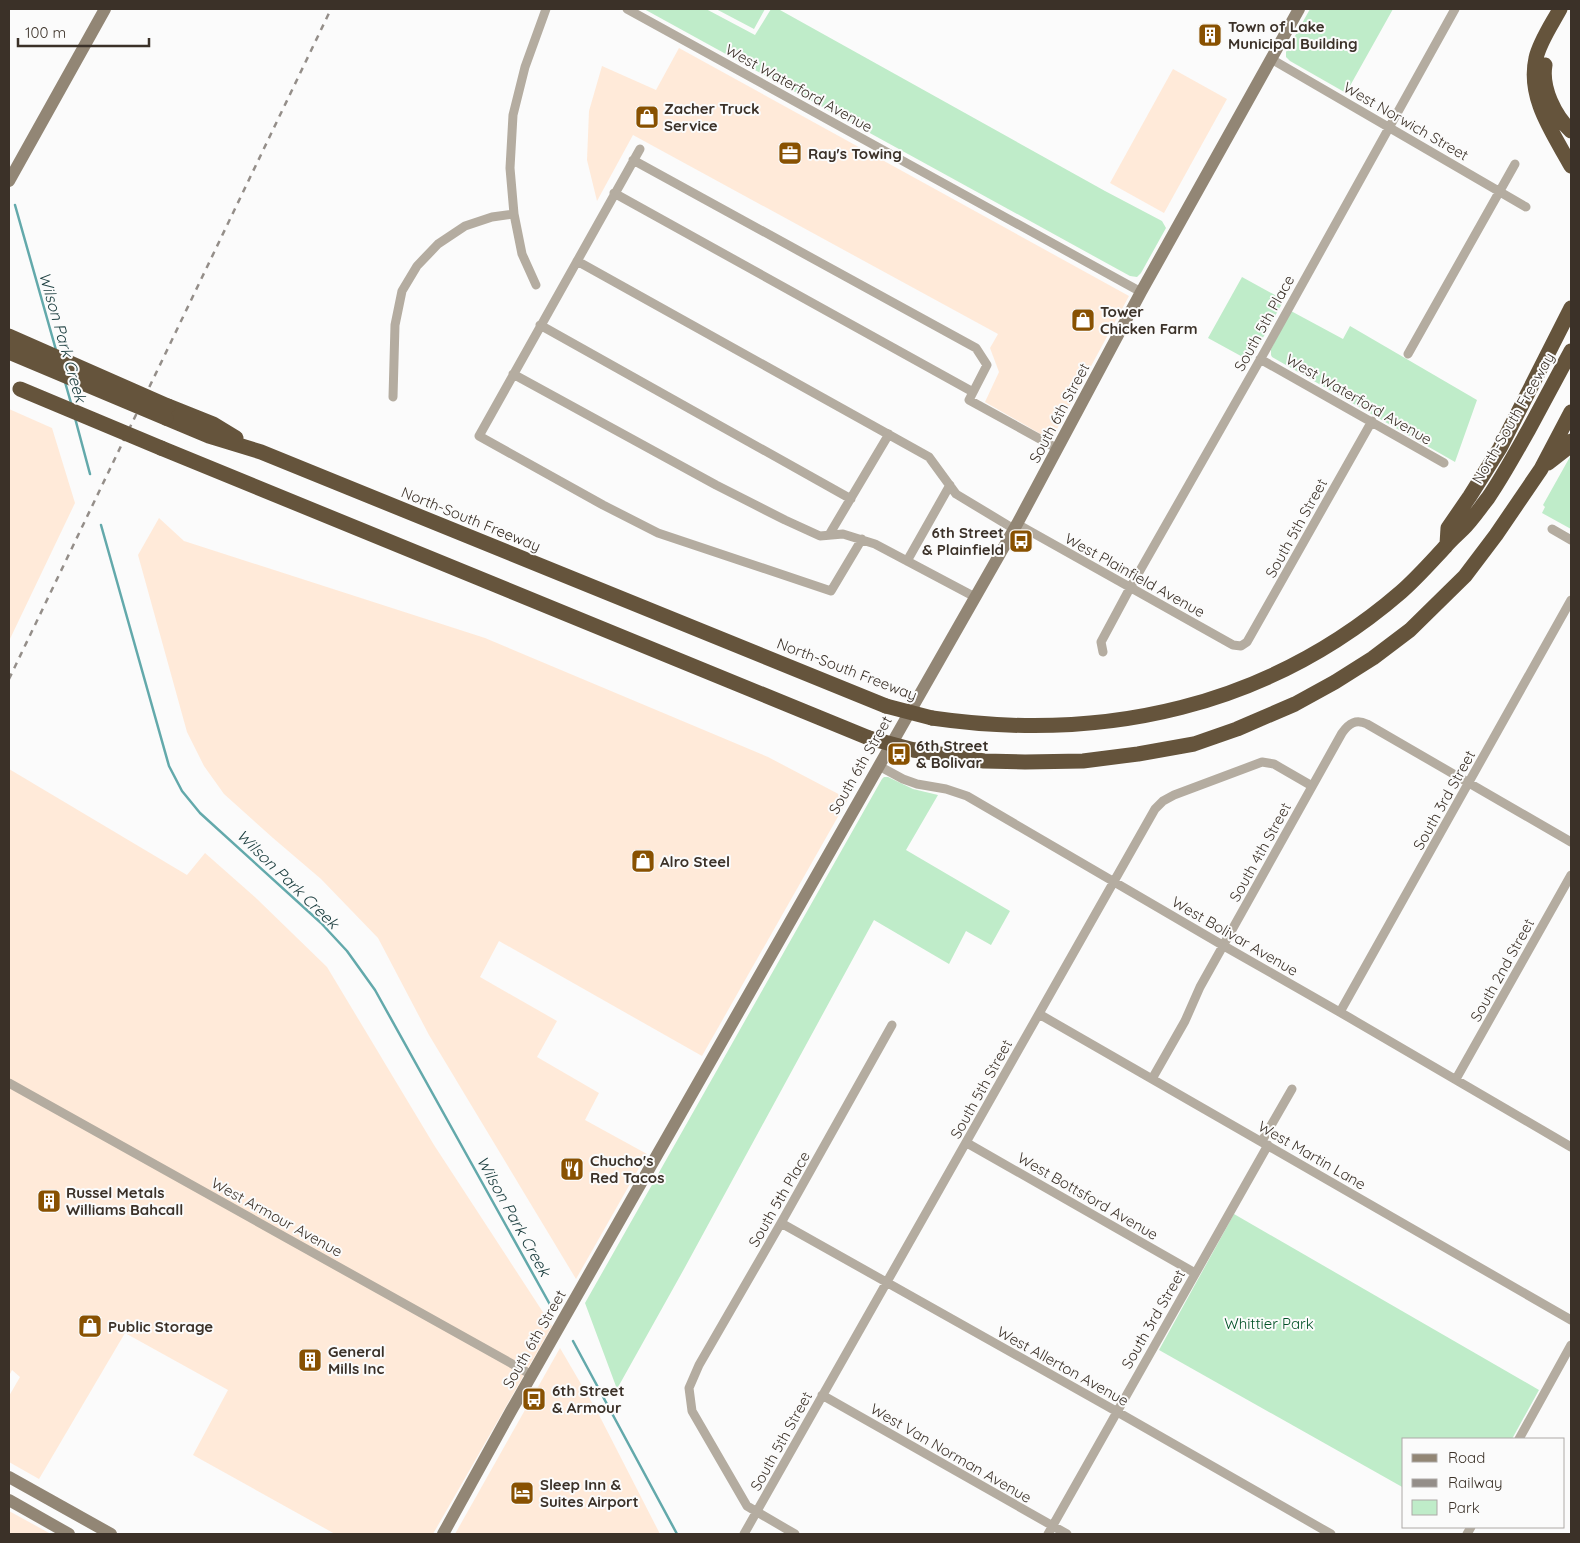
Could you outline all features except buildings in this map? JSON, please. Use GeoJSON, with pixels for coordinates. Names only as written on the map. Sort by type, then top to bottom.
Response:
{"type":"FeatureCollection","features":[{"type":"Feature","properties":{"kind":"highway"},"geometry":{"type":"LineString","coordinates":[[1560,9],[1536,56],[1534,76],[1536,97],[1571,166]]}},
{"type":"Feature","properties":{"kind":"highway"},"geometry":{"type":"LineString","coordinates":[[1571,9],[1550,47],[1544,70],[1545,83],[1552,105],[1561,120],[1571,131]]}},
{"type":"Feature","properties":{"kind":"highway"},"geometry":{"type":"LineString","coordinates":[[1447,544],[1448,528],[1500,448],[1571,308]]}},
{"type":"Feature","properties":{"kind":"highway"},"geometry":{"type":"LineString","coordinates":[[9,336],[167,412]]}},
{"type":"Feature","properties":{"kind":"highway","name":"North-South Freeway"},"geometry":{"type":"LineString","coordinates":[[9,352],[167,412],[209,436],[261,452],[886,706],[932,718],[971,723],[1012,726],[1067,726],[1131,718],[1165,711],[1237,690],[1295,664],[1328,646],[1364,621],[1423,571],[1464,528],[1488,497],[1510,462],[1571,351]]}},
{"type":"Feature","properties":{"kind":"highway"},"geometry":{"type":"LineString","coordinates":[[9,385],[869,738],[914,750],[984,761],[1025,762],[1083,761],[1194,744],[1295,704],[1373,658],[1410,630],[1465,576],[1496,535],[1541,469],[1571,412]]}},
{"type":"Feature","properties":{"kind":"highway"},"geometry":{"type":"LineString","coordinates":[[1541,469],[1566,449],[1571,441]]}},
{"type":"Feature","properties":{"kind":"street"},"geometry":{"type":"LineString","coordinates":[[9,181],[105,9]]}},
{"type":"Feature","properties":{"kind":"street"},"geometry":{"type":"LineString","coordinates":[[536,285],[522,254],[514,214],[510,168],[513,115],[524,67],[546,9]]}},
{"type":"Feature","properties":{"kind":"street","name":"West Waterford Avenue"},"geometry":{"type":"LineString","coordinates":[[627,9],[1141,292]]}},
{"type":"Feature","properties":{"kind":"street","name":"South 6th Street"},"geometry":{"type":"LineString","coordinates":[[443,1534],[532,1374],[1015,526],[1141,292],[1299,9]]}},
{"type":"Feature","properties":{"kind":"street","name":"South 5th Place"},"geometry":{"type":"LineString","coordinates":[[1103,652],[1101,642],[1130,588],[1455,9]]}},
{"type":"Feature","properties":{"kind":"street","name":"West Norwich Street"},"geometry":{"type":"LineString","coordinates":[[1271,59],[1526,207]]}},
{"type":"Feature","properties":{"kind":"street"},"geometry":{"type":"LineString","coordinates":[[640,149],[479,436],[603,505],[658,533],[832,591],[862,539]]}},
{"type":"Feature","properties":{"kind":"street"},"geometry":{"type":"LineString","coordinates":[[633,160],[976,348],[987,365],[969,400],[1058,449]]}},
{"type":"Feature","properties":{"kind":"street"},"geometry":{"type":"LineString","coordinates":[[1408,354],[1515,164]]}},
{"type":"Feature","properties":{"kind":"street"},"geometry":{"type":"LineString","coordinates":[[614,193],[973,392]]}},
{"type":"Feature","properties":{"kind":"street"},"geometry":{"type":"LineString","coordinates":[[393,396],[395,325],[402,291],[418,266],[438,244],[465,226],[492,217],[514,214]]}},
{"type":"Feature","properties":{"kind":"street","name":"West Plainfield Avenue"},"geometry":{"type":"LineString","coordinates":[[577,260],[929,457],[956,494],[1233,646],[1242,646]]}},
{"type":"Feature","properties":{"kind":"street"},"geometry":{"type":"LineString","coordinates":[[540,325],[851,499]]}},
{"type":"Feature","properties":{"kind":"street","name":"West Waterford Avenue"},"geometry":{"type":"LineString","coordinates":[[1260,359],[1444,463]]}},
{"type":"Feature","properties":{"kind":"street"},"geometry":{"type":"LineString","coordinates":[[513,374],[716,485],[820,536],[843,534],[875,544],[975,597]]}},
{"type":"Feature","properties":{"kind":"street","name":"South 5th Street"},"geometry":{"type":"LineString","coordinates":[[1242,646],[1247,642],[1372,421]]}},
{"type":"Feature","properties":{"kind":"street"},"geometry":{"type":"LineString","coordinates":[[830,536],[889,434]]}},
{"type":"Feature","properties":{"kind":"street"},"geometry":{"type":"LineString","coordinates":[[908,561],[950,485]]}},
{"type":"Feature","properties":{"kind":"street"},"geometry":{"type":"LineString","coordinates":[[1552,529],[1571,540]]}},
{"type":"Feature","properties":{"kind":"street","name":"South 3rd Street"},"geometry":{"type":"LineString","coordinates":[[1340,1012],[1571,600]]}},
{"type":"Feature","properties":{"kind":"street","name":"South 4th Street"},"geometry":{"type":"LineString","coordinates":[[1152,1079],[1185,1021],[1200,987],[1345,728],[1356,722],[1367,724],[1470,783]]}},
{"type":"Feature","properties":{"kind":"street","name":"South 5th Street"},"geometry":{"type":"LineString","coordinates":[[744,1534],[1155,809],[1163,801],[1174,795],[1262,762],[1274,764],[1312,786]]}},
{"type":"Feature","properties":{"kind":"street","name":"West Bolivar Avenue"},"geometry":{"type":"LineString","coordinates":[[878,766],[917,784],[946,789],[967,796],[1456,1080],[1570,1143]]}},
{"type":"Feature","properties":{"kind":"street"},"geometry":{"type":"LineString","coordinates":[[1470,783],[1571,842]]}},
{"type":"Feature","properties":{"kind":"street","name":"South 2nd Street"},"geometry":{"type":"LineString","coordinates":[[1456,1080],[1571,875]]}},
{"type":"Feature","properties":{"kind":"street","name":"West Martin Lane"},"geometry":{"type":"LineString","coordinates":[[1040,1014],[1571,1320]]}},
{"type":"Feature","properties":{"kind":"street","name":"South 5th Place"},"geometry":{"type":"LineString","coordinates":[[756,1512],[747,1506],[692,1411],[689,1388],[699,1365],[781,1224],[892,1025]]}},
{"type":"Feature","properties":{"kind":"street","name":"West Armour Avenue"},"geometry":{"type":"LineString","coordinates":[[9,1083],[532,1374]]}},
{"type":"Feature","properties":{"kind":"street","name":"South 3rd Street"},"geometry":{"type":"LineString","coordinates":[[1051,1530],[1195,1273],[1292,1090]]}},
{"type":"Feature","properties":{"kind":"street","name":"West Bottsford Avenue"},"geometry":{"type":"LineString","coordinates":[[967,1143],[1195,1273]]}},
{"type":"Feature","properties":{"kind":"street","name":"West Allerton Avenue"},"geometry":{"type":"LineString","coordinates":[[781,1224],[887,1282],[1331,1534]]}},
{"type":"Feature","properties":{"kind":"street"},"geometry":{"type":"LineString","coordinates":[[1521,1438],[1571,1345]]}},
{"type":"Feature","properties":{"kind":"street","name":"West Van Norman Avenue"},"geometry":{"type":"LineString","coordinates":[[822,1395],[1051,1530],[1067,1534]]}},
{"type":"Feature","properties":{"kind":"street"},"geometry":{"type":"LineString","coordinates":[[9,1477],[111,1534]]}},
{"type":"Feature","properties":{"kind":"street"},"geometry":{"type":"LineString","coordinates":[[9,1500],[69,1534]]}},
{"type":"Feature","properties":{"kind":"street"},"geometry":{"type":"LineString","coordinates":[[756,1512],[795,1534]]}},
{"type":"Feature","properties":{"kind":"shaded area"},"geometry":{"type":"Polygon","coordinates":[[[679,48],[1129,296],[1051,440],[985,402],[999,372],[990,348],[998,334],[633,135],[597,201],[587,160],[589,111],[602,66],[656,90],[679,48]]]}},
{"type":"Feature","properties":{"kind":"shaded area"},"geometry":{"type":"Polygon","coordinates":[[[1173,69],[1227,99],[1164,213],[1110,183],[1173,69]]]}},
{"type":"Feature","properties":{"kind":"shaded area"},"geometry":{"type":"Polygon","coordinates":[[[9,409],[52,428],[75,503],[9,641],[9,409]]]}},
{"type":"Feature","properties":{"kind":"shaded area"},"geometry":{"type":"Polygon","coordinates":[[[159,518],[184,541],[485,638],[768,757],[848,799],[702,1056],[499,941],[480,977],[557,1021],[537,1057],[599,1093],[585,1120],[647,1154],[576,1279],[429,1035],[378,938],[321,879],[224,794],[204,766],[187,732],[138,555],[159,518]]]}},
{"type":"Feature","properties":{"kind":"shaded area"},"geometry":{"type":"Polygon","coordinates":[[[9,769],[187,875],[205,853],[257,899],[327,967],[434,1145],[552,1326],[433,1534],[335,1534],[193,1455],[228,1390],[125,1333],[39,1479],[9,1462],[9,1396],[20,1377],[12,1370],[9,1376],[9,769]]]}},
{"type":"Feature","properties":{"kind":"shaded area"},"geometry":{"type":"Polygon","coordinates":[[[560,1348],[598,1413],[660,1534],[455,1534],[560,1348]]]}},
{"type":"Feature","properties":{"kind":"shaded area"},"geometry":{"type":"Polygon","coordinates":[[[9,1511],[51,1534],[9,1534],[9,1511]]]}},
{"type":"Feature","properties":{"kind":"green space"},"geometry":{"type":"Polygon","coordinates":[[[644,9],[706,9],[755,35],[771,9],[780,9],[1162,221],[1166,228],[1141,273],[1137,277],[1130,276],[644,9]]]}},
{"type":"Feature","properties":{"kind":"green space"},"geometry":{"type":"Polygon","coordinates":[[[716,9],[765,9],[754,29],[716,9]]]}},
{"type":"Feature","properties":{"kind":"green space"},"geometry":{"type":"Polygon","coordinates":[[[1310,9],[1393,9],[1346,93],[1286,57],[1286,52],[1310,9]]]}},
{"type":"Feature","properties":{"kind":"green space"},"geometry":{"type":"Polygon","coordinates":[[[1242,277],[1284,300],[1250,361],[1208,338],[1242,277]]]}},
{"type":"Feature","properties":{"kind":"green space"},"geometry":{"type":"Polygon","coordinates":[[[1291,311],[1343,339],[1350,326],[1477,400],[1455,462],[1272,357],[1271,349],[1291,311]]]}},
{"type":"Feature","properties":{"kind":"green space"},"geometry":{"type":"Polygon","coordinates":[[[1571,455],[1571,529],[1542,513],[1545,507],[1543,505],[1571,455]]]}},
{"type":"Feature","properties":{"kind":"green space"},"geometry":{"type":"Polygon","coordinates":[[[884,777],[888,777],[913,789],[938,795],[906,850],[1010,911],[991,945],[966,931],[949,964],[874,920],[617,1389],[585,1303],[884,777]]]}},
{"type":"Feature","properties":{"kind":"green space","name":"Whittier Park"},"geometry":{"type":"Polygon","coordinates":[[[1234,1214],[1539,1390],[1513,1438],[1402,1438],[1402,1487],[1159,1350],[1234,1214]]]}},
{"type":"Feature","properties":{"kind":"waterway","name":"Wilson Park Creek"},"geometry":{"type":"LineString","coordinates":[[15,205],[56,350]]}},
{"type":"Feature","properties":{"kind":"waterway","name":"Wilson Park Creek"},"geometry":{"type":"LineString","coordinates":[[65,382],[71,403]]}},
{"type":"Feature","properties":{"kind":"waterway","name":"Wilson Park Creek"},"geometry":{"type":"LineString","coordinates":[[75,418],[90,474]]}},
{"type":"Feature","properties":{"kind":"waterway","name":"Wilson Park Creek"},"geometry":{"type":"LineString","coordinates":[[101,525],[169,766],[182,791],[200,813],[321,923],[347,951],[375,990],[553,1310]]}},
{"type":"Feature","properties":{"kind":"waterway","name":"Wilson Park Creek"},"geometry":{"type":"LineString","coordinates":[[573,1341],[677,1534]]}},
{"type":"Feature","properties":{"kind":"railway"},"geometry":{"type":"LineString","coordinates":[[9,679],[331,9]]}},
{"type":"Feature","properties":{"kind":"place","name":"Town of Lake Municipal Building"},"geometry":{"type":"Point","coordinates":[1210,35]}},
{"type":"Feature","properties":{"kind":"place","name":"Zacher Truck Service"},"geometry":{"type":"Point","coordinates":[647,117]}},
{"type":"Feature","properties":{"kind":"place","name":"Ray's Towing"},"geometry":{"type":"Point","coordinates":[790,153]}},
{"type":"Feature","properties":{"kind":"place","name":"Tower Chicken Farm"},"geometry":{"type":"Point","coordinates":[1083,320]}},
{"type":"Feature","properties":{"kind":"place","name":"6th Street & Plainfield"},"geometry":{"type":"Point","coordinates":[1021,541]}},
{"type":"Feature","properties":{"kind":"place","name":"6th Street & Bolivar"},"geometry":{"type":"Point","coordinates":[899,754]}},
{"type":"Feature","properties":{"kind":"place","name":"Alro Steel"},"geometry":{"type":"Point","coordinates":[643,861]}},
{"type":"Feature","properties":{"kind":"place","name":"Chucho's Red Tacos"},"geometry":{"type":"Point","coordinates":[572,1169]}},
{"type":"Feature","properties":{"kind":"place","name":"Russel Metals Williams Bahcall"},"geometry":{"type":"Point","coordinates":[49,1201]}},
{"type":"Feature","properties":{"kind":"place","name":"Public Storage"},"geometry":{"type":"Point","coordinates":[90,1326]}},
{"type":"Feature","properties":{"kind":"place","name":"General Mills Inc"},"geometry":{"type":"Point","coordinates":[310,1360]}},
{"type":"Feature","properties":{"kind":"place","name":"6th Street & Armour"},"geometry":{"type":"Point","coordinates":[534,1399]}},
{"type":"Feature","properties":{"kind":"place","name":"Sleep Inn & Suites Airport"},"geometry":{"type":"Point","coordinates":[522,1493]}}]}
